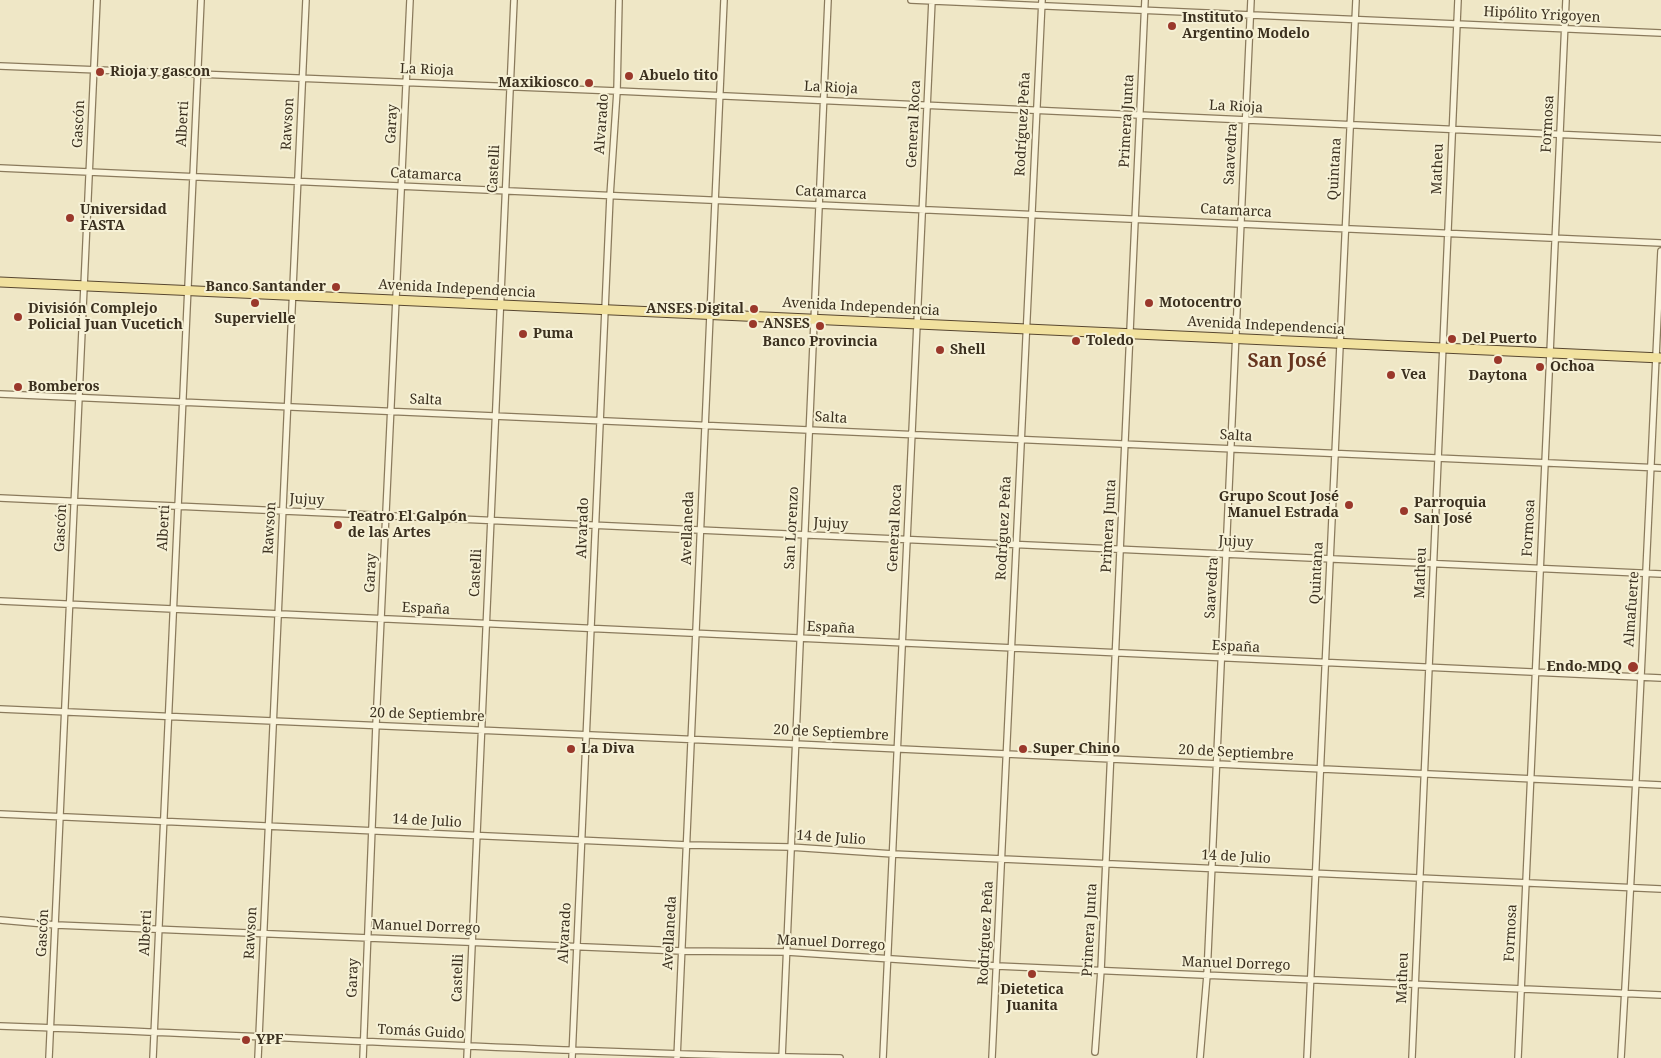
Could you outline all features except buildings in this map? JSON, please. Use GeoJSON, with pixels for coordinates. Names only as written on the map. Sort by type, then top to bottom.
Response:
{"type":"FeatureCollection","features":[{"type":"Feature","properties":{"kind":"main road","name":"Avenida Independencia"},"geometry":{"type":"LineString","coordinates":[[0,282],[710,313],[1658,358]]}},
{"type":"Feature","properties":{"kind":"street","name":"Gascón"},"geometry":{"type":"LineString","coordinates":[[49,1058],[97,0]]}},
{"type":"Feature","properties":{"kind":"street","name":"Alberti"},"geometry":{"type":"LineString","coordinates":[[153,1058],[201,0]]}},
{"type":"Feature","properties":{"kind":"street","name":"Rawson"},"geometry":{"type":"LineString","coordinates":[[258,1058],[306,0]]}},
{"type":"Feature","properties":{"kind":"street","name":"Garay"},"geometry":{"type":"LineString","coordinates":[[363,1058],[376,725],[410,0]]}},
{"type":"Feature","properties":{"kind":"street","name":"Castelli"},"geometry":{"type":"LineString","coordinates":[[467,1058],[514,0]]}},
{"type":"Feature","properties":{"kind":"street","name":"Alvarado"},"geometry":{"type":"LineString","coordinates":[[572,1058],[610,196],[618,91],[619,0]]}},
{"type":"Feature","properties":{"kind":"street","name":"Avellaneda"},"geometry":{"type":"LineString","coordinates":[[677,1056],[724,0]]}},
{"type":"Feature","properties":{"kind":"street","name":"San Lorenzo"},"geometry":{"type":"LineString","coordinates":[[782,1058],[828,0]]}},
{"type":"Feature","properties":{"kind":"street","name":"Hipólito Yrigoyen"},"geometry":{"type":"LineString","coordinates":[[911,0],[1042,3],[1144,10],[1661,33]]}},
{"type":"Feature","properties":{"kind":"street","name":"General Roca"},"geometry":{"type":"LineString","coordinates":[[883,1058],[932,0]]}},
{"type":"Feature","properties":{"kind":"street","name":"Primera Junta"},"geometry":{"type":"LineString","coordinates":[[1095,1052],[1101,970],[1111,760],[1145,0]]}},
{"type":"Feature","properties":{"kind":"street","name":"Saavedra"},"geometry":{"type":"LineString","coordinates":[[1200,1058],[1207,975],[1251,0]]}},
{"type":"Feature","properties":{"kind":"street","name":"Quintana"},"geometry":{"type":"LineString","coordinates":[[1307,1058],[1356,0]]}},
{"type":"Feature","properties":{"kind":"street","name":"Matheu"},"geometry":{"type":"LineString","coordinates":[[1412,1058],[1458,0]]}},
{"type":"Feature","properties":{"kind":"street","name":"Formosa"},"geometry":{"type":"LineString","coordinates":[[1518,1058],[1566,0]]}},
{"type":"Feature","properties":{"kind":"street","name":"Rodríguez Peña"},"geometry":{"type":"LineString","coordinates":[[992,1058],[1042,3]]}},
{"type":"Feature","properties":{"kind":"street","name":"La Rioja"},"geometry":{"type":"LineString","coordinates":[[0,66],[94,68],[510,86],[1661,139]]}},
{"type":"Feature","properties":{"kind":"street","name":"Catamarca"},"geometry":{"type":"LineString","coordinates":[[0,168],[1661,243]]}},
{"type":"Feature","properties":{"kind":"street","name":"Almafuerte"},"geometry":{"type":"LineString","coordinates":[[1621,1058],[1658,358],[1661,251]]}},
{"type":"Feature","properties":{"kind":"street","name":"Salta"},"geometry":{"type":"LineString","coordinates":[[0,394],[1661,468]]}},
{"type":"Feature","properties":{"kind":"street","name":"Jujuy"},"geometry":{"type":"LineString","coordinates":[[0,498],[1661,574]]}},
{"type":"Feature","properties":{"kind":"street","name":"España"},"geometry":{"type":"LineString","coordinates":[[0,601],[70,606],[1661,678]]}},
{"type":"Feature","properties":{"kind":"street","name":"20 de Septiembre"},"geometry":{"type":"LineString","coordinates":[[0,709],[586,734],[1661,786]]}},
{"type":"Feature","properties":{"kind":"street","name":"14 de Julio"},"geometry":{"type":"LineString","coordinates":[[0,814],[687,845],[790,847],[893,854],[1661,889]]}},
{"type":"Feature","properties":{"kind":"street","name":"Manuel Dorrego"},"geometry":{"type":"LineString","coordinates":[[0,920],[56,925],[682,951],[787,952],[997,966],[1661,995]]}},
{"type":"Feature","properties":{"kind":"street","name":"Tomás Guido"},"geometry":{"type":"LineString","coordinates":[[0,1026],[677,1056],[840,1058]]}},
{"type":"Feature","properties":{"kind":"place","name":"Instituto Argentino Modelo"},"geometry":{"type":"Point","coordinates":[1172,26]}},
{"type":"Feature","properties":{"kind":"place","name":"Rioja y gascon"},"geometry":{"type":"Point","coordinates":[100,72]}},
{"type":"Feature","properties":{"kind":"place","name":"Abuelo tito"},"geometry":{"type":"Point","coordinates":[629,76]}},
{"type":"Feature","properties":{"kind":"place","name":"Maxikiosco"},"geometry":{"type":"Point","coordinates":[589,83]}},
{"type":"Feature","properties":{"kind":"place","name":"Universidad FASTA"},"geometry":{"type":"Point","coordinates":[70,218]}},
{"type":"Feature","properties":{"kind":"place","name":"Banco Santander"},"geometry":{"type":"Point","coordinates":[336,287]}},
{"type":"Feature","properties":{"kind":"place","name":"Supervielle"},"geometry":{"type":"Point","coordinates":[255,303]}},
{"type":"Feature","properties":{"kind":"place","name":"Motocentro"},"geometry":{"type":"Point","coordinates":[1149,303]}},
{"type":"Feature","properties":{"kind":"place","name":"ANSES Digital"},"geometry":{"type":"Point","coordinates":[754,309]}},
{"type":"Feature","properties":{"kind":"place","name":"División Complejo Policial Juan Vucetich"},"geometry":{"type":"Point","coordinates":[18,317]}},
{"type":"Feature","properties":{"kind":"place","name":"ANSES"},"geometry":{"type":"Point","coordinates":[753,324]}},
{"type":"Feature","properties":{"kind":"place","name":"Banco Provincia"},"geometry":{"type":"Point","coordinates":[820,326]}},
{"type":"Feature","properties":{"kind":"place","name":"Puma"},"geometry":{"type":"Point","coordinates":[523,334]}},
{"type":"Feature","properties":{"kind":"place","name":"Del Puerto"},"geometry":{"type":"Point","coordinates":[1452,339]}},
{"type":"Feature","properties":{"kind":"place","name":"Toledo"},"geometry":{"type":"Point","coordinates":[1076,341]}},
{"type":"Feature","properties":{"kind":"place","name":"Shell"},"geometry":{"type":"Point","coordinates":[940,350]}},
{"type":"Feature","properties":{"kind":"place","name":"Daytona"},"geometry":{"type":"Point","coordinates":[1498,360]}},
{"type":"Feature","properties":{"kind":"place","name":"Ochoa"},"geometry":{"type":"Point","coordinates":[1540,367]}},
{"type":"Feature","properties":{"kind":"place","name":"Vea"},"geometry":{"type":"Point","coordinates":[1391,375]}},
{"type":"Feature","properties":{"kind":"place","name":"Bomberos"},"geometry":{"type":"Point","coordinates":[18,387]}},
{"type":"Feature","properties":{"kind":"place","name":"Grupo Scout José Manuel Estrada"},"geometry":{"type":"Point","coordinates":[1349,505]}},
{"type":"Feature","properties":{"kind":"place","name":"Parroquia San José"},"geometry":{"type":"Point","coordinates":[1404,511]}},
{"type":"Feature","properties":{"kind":"place","name":"Teatro El Galpón de las Artes"},"geometry":{"type":"Point","coordinates":[338,525]}},
{"type":"Feature","properties":{"kind":"place","name":"Endo-MDQ"},"geometry":{"type":"Point","coordinates":[1633,667]}},
{"type":"Feature","properties":{"kind":"place","name":"La Diva"},"geometry":{"type":"Point","coordinates":[571,749]}},
{"type":"Feature","properties":{"kind":"place","name":"Super Chino"},"geometry":{"type":"Point","coordinates":[1023,749]}},
{"type":"Feature","properties":{"kind":"place","name":"Dietetica Juanita"},"geometry":{"type":"Point","coordinates":[1032,974]}},
{"type":"Feature","properties":{"kind":"place","name":"YPF"},"geometry":{"type":"Point","coordinates":[246,1040]}},
{"type":"Feature","properties":{"kind":"district","name":"San José"},"geometry":{"type":"Point","coordinates":[1287,362]}}]}
